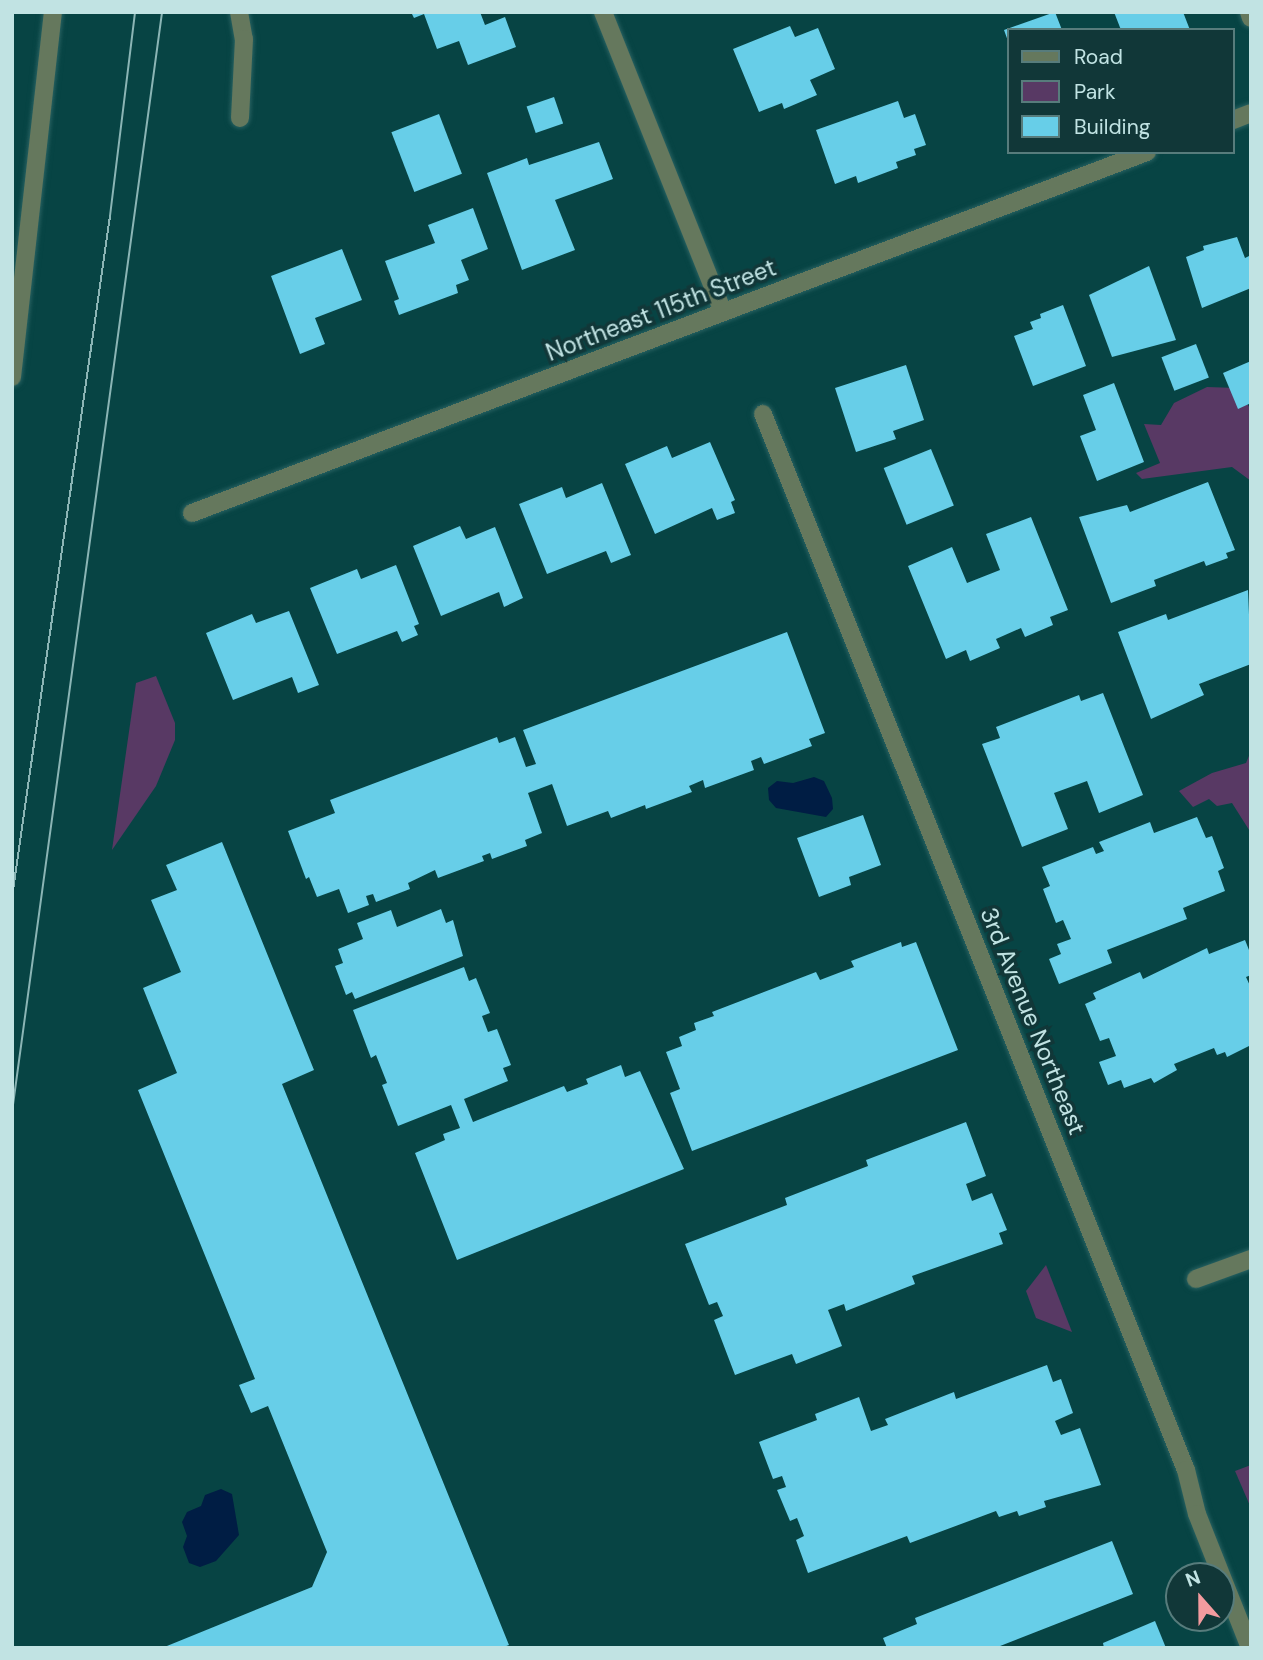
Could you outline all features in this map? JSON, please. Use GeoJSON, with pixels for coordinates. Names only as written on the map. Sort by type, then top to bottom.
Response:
{"type":"FeatureCollection","features":[{"type":"Feature","properties":{"kind":"street"},"geometry":{"type":"LineString","coordinates":[[12,377],[53,12]]}},
{"type":"Feature","properties":{"kind":"street"},"geometry":{"type":"LineString","coordinates":[[239,12],[244,39],[240,118]]}},
{"type":"Feature","properties":{"kind":"street"},"geometry":{"type":"LineString","coordinates":[[603,12],[723,312]]}},
{"type":"Feature","properties":{"kind":"street"},"geometry":{"type":"LineString","coordinates":[[1248,12],[1251,18]]}},
{"type":"Feature","properties":{"kind":"street","name":"Northeast 115th Street"},"geometry":{"type":"LineString","coordinates":[[192,513],[1142,154]]}},
{"type":"Feature","properties":{"kind":"street","name":"3rd Avenue Northeast"},"geometry":{"type":"LineString","coordinates":[[763,414],[1186,1470],[1197,1514],[1250,1648]]}},
{"type":"Feature","properties":{"kind":"street"},"geometry":{"type":"LineString","coordinates":[[1196,1279],[1251,1259]]}},
{"type":"Feature","properties":{"kind":"green space"},"geometry":{"type":"Polygon","coordinates":[[[1207,387],[1237,388],[1251,410],[1251,481],[1232,467],[1142,479],[1136,473],[1160,463],[1144,424],[1161,425],[1174,403],[1207,387]]]}},
{"type":"Feature","properties":{"kind":"green space"},"geometry":{"type":"Polygon","coordinates":[[[156,676],[175,723],[175,740],[156,786],[112,850],[136,683],[156,676]]]}},
{"type":"Feature","properties":{"kind":"green space"},"geometry":{"type":"Polygon","coordinates":[[[1251,751],[1251,833],[1232,803],[1217,806],[1209,799],[1193,807],[1179,791],[1212,773],[1246,763],[1251,751]]]}},
{"type":"Feature","properties":{"kind":"green space"},"geometry":{"type":"Polygon","coordinates":[[[1046,1265],[1072,1332],[1036,1318],[1026,1291],[1046,1265]]]}},
{"type":"Feature","properties":{"kind":"green space"},"geometry":{"type":"Polygon","coordinates":[[[1251,1465],[1251,1508],[1235,1471],[1251,1465]]]}},
{"type":"Feature","properties":{"kind":"water"},"geometry":{"type":"Polygon","coordinates":[[[814,777],[824,781],[832,798],[833,809],[826,817],[776,808],[769,800],[768,788],[777,781],[793,783],[814,777]]]}},
{"type":"Feature","properties":{"kind":"water"},"geometry":{"type":"Polygon","coordinates":[[[221,1489],[232,1494],[239,1535],[216,1561],[200,1567],[189,1563],[183,1547],[187,1536],[182,1522],[187,1512],[201,1506],[205,1495],[221,1489]]]}},
{"type":"Feature","properties":{"kind":"building"},"geometry":{"type":"Polygon","coordinates":[[[411,12],[480,12],[485,25],[505,17],[516,47],[468,65],[459,41],[437,49],[424,14],[414,18],[411,12]]]}},
{"type":"Feature","properties":{"kind":"building"},"geometry":{"type":"Polygon","coordinates":[[[1055,12],[1061,28],[1010,28],[1055,12]]]}},
{"type":"Feature","properties":{"kind":"building"},"geometry":{"type":"Polygon","coordinates":[[[1114,12],[1183,12],[1189,28],[1120,28],[1114,12]]]}},
{"type":"Feature","properties":{"kind":"building"},"geometry":{"type":"Polygon","coordinates":[[[790,26],[795,37],[818,28],[835,69],[810,80],[817,95],[784,109],[782,103],[759,112],[733,49],[790,26]]]}},
{"type":"Feature","properties":{"kind":"building"},"geometry":{"type":"Polygon","coordinates":[[[554,97],[563,123],[536,133],[527,106],[554,97]]]}},
{"type":"Feature","properties":{"kind":"building"},"geometry":{"type":"Polygon","coordinates":[[[898,101],[904,118],[915,114],[926,145],[914,149],[916,155],[896,162],[898,168],[858,183],[856,176],[835,184],[816,130],[898,101]]]}},
{"type":"Feature","properties":{"kind":"building"},"geometry":{"type":"Polygon","coordinates":[[[439,114],[462,174],[414,192],[391,132],[439,114]]]}},
{"type":"Feature","properties":{"kind":"building"},"geometry":{"type":"Polygon","coordinates":[[[599,142],[613,179],[555,200],[575,250],[522,270],[487,173],[527,158],[529,165],[599,142]]]}},
{"type":"Feature","properties":{"kind":"building"},"geometry":{"type":"Polygon","coordinates":[[[473,208],[488,249],[461,260],[469,280],[456,285],[458,293],[399,315],[394,301],[399,299],[385,261],[435,243],[428,225],[473,208]]]}},
{"type":"Feature","properties":{"kind":"building"},"geometry":{"type":"Polygon","coordinates":[[[1237,237],[1245,258],[1251,255],[1251,288],[1202,308],[1186,257],[1204,250],[1203,246],[1237,237]]]}},
{"type":"Feature","properties":{"kind":"building"},"geometry":{"type":"Polygon","coordinates":[[[342,249],[362,300],[315,318],[325,344],[300,354],[271,276],[342,249]]]}},
{"type":"Feature","properties":{"kind":"building"},"geometry":{"type":"Polygon","coordinates":[[[1149,266],[1176,340],[1112,357],[1089,295],[1149,266]]]}},
{"type":"Feature","properties":{"kind":"building"},"geometry":{"type":"Polygon","coordinates":[[[1063,305],[1086,366],[1033,386],[1014,336],[1033,329],[1030,322],[1041,318],[1040,314],[1063,305]]]}},
{"type":"Feature","properties":{"kind":"building"},"geometry":{"type":"Polygon","coordinates":[[[1196,344],[1209,378],[1174,391],[1161,357],[1196,344]]]}},
{"type":"Feature","properties":{"kind":"building"},"geometry":{"type":"Polygon","coordinates":[[[1251,361],[1251,403],[1238,409],[1223,373],[1251,361]]]}},
{"type":"Feature","properties":{"kind":"building"},"geometry":{"type":"Polygon","coordinates":[[[906,365],[924,420],[893,431],[896,439],[856,452],[835,388],[906,365]]]}},
{"type":"Feature","properties":{"kind":"building"},"geometry":{"type":"Polygon","coordinates":[[[1114,383],[1144,462],[1097,481],[1080,436],[1096,430],[1083,395],[1114,383]]]}},
{"type":"Feature","properties":{"kind":"building"},"geometry":{"type":"Polygon","coordinates":[[[710,442],[735,500],[731,502],[735,513],[717,520],[712,508],[655,534],[625,464],[667,446],[672,458],[710,442]]]}},
{"type":"Feature","properties":{"kind":"building"},"geometry":{"type":"Polygon","coordinates":[[[931,449],[954,506],[907,525],[884,468],[931,449]]]}},
{"type":"Feature","properties":{"kind":"building"},"geometry":{"type":"Polygon","coordinates":[[[1208,482],[1235,550],[1226,553],[1228,558],[1206,566],[1204,561],[1154,580],[1156,586],[1111,603],[1079,517],[1127,505],[1130,512],[1208,482]]]}},
{"type":"Feature","properties":{"kind":"building"},"geometry":{"type":"Polygon","coordinates":[[[602,483],[631,555],[611,563],[606,551],[547,574],[519,504],[562,487],[566,498],[602,483]]]}},
{"type":"Feature","properties":{"kind":"building"},"geometry":{"type":"Polygon","coordinates":[[[1031,517],[1068,610],[1050,617],[1053,625],[1025,637],[1021,628],[996,639],[1000,648],[970,661],[966,650],[946,659],[908,566],[952,547],[967,583],[1000,570],[986,534],[1031,517]]]}},
{"type":"Feature","properties":{"kind":"building"},"geometry":{"type":"Polygon","coordinates":[[[460,526],[466,539],[495,527],[523,598],[504,607],[499,592],[441,616],[413,546],[460,526]]]}},
{"type":"Feature","properties":{"kind":"building"},"geometry":{"type":"Polygon","coordinates":[[[396,565],[419,624],[414,626],[418,635],[402,642],[397,631],[337,654],[310,588],[357,569],[361,579],[396,565]]]}},
{"type":"Feature","properties":{"kind":"building"},"geometry":{"type":"Polygon","coordinates":[[[1248,590],[1251,664],[1199,684],[1204,695],[1151,719],[1118,632],[1166,614],[1168,620],[1248,590]]]}},
{"type":"Feature","properties":{"kind":"building"},"geometry":{"type":"Polygon","coordinates":[[[289,611],[319,685],[298,693],[292,677],[233,700],[206,633],[252,614],[256,623],[289,611]]]}},
{"type":"Feature","properties":{"kind":"building"},"geometry":{"type":"Polygon","coordinates":[[[787,632],[825,733],[809,739],[812,746],[764,764],[761,757],[751,761],[754,770],[705,788],[703,780],[689,786],[692,792],[646,809],[645,805],[611,818],[608,811],[567,826],[552,784],[528,793],[542,833],[525,840],[527,846],[492,859],[490,853],[482,856],[484,861],[438,878],[435,870],[408,883],[410,889],[376,902],[373,894],[366,896],[369,905],[348,913],[339,889],[317,897],[309,877],[306,879],[288,831],[335,813],[330,800],[497,737],[499,743],[515,737],[526,767],[536,764],[523,730],[787,632]]]}},
{"type":"Feature","properties":{"kind":"building"},"geometry":{"type":"Polygon","coordinates":[[[1103,693],[1143,795],[1099,813],[1087,781],[1054,793],[1068,829],[1022,847],[982,744],[1000,738],[996,727],[1079,695],[1081,701],[1103,693]]]}},
{"type":"Feature","properties":{"kind":"building"},"geometry":{"type":"Polygon","coordinates":[[[863,815],[881,865],[849,877],[851,885],[819,897],[797,838],[863,815]]]}},
{"type":"Feature","properties":{"kind":"building"},"geometry":{"type":"Polygon","coordinates":[[[1197,817],[1206,838],[1212,836],[1224,868],[1218,871],[1225,891],[1183,908],[1187,919],[1107,950],[1112,963],[1059,984],[1049,959],[1061,954],[1057,944],[1071,939],[1063,920],[1056,923],[1043,889],[1050,886],[1042,867],[1093,847],[1096,854],[1104,851],[1099,842],[1150,822],[1154,833],[1197,817]]]}},
{"type":"Feature","properties":{"kind":"building"},"geometry":{"type":"Polygon","coordinates":[[[222,842],[314,1070],[282,1084],[509,1645],[501,1648],[162,1648],[312,1587],[327,1552],[268,1406],[251,1413],[239,1385],[255,1379],[138,1090],[177,1073],[143,988],[181,972],[151,900],[177,890],[166,865],[222,842]]]}},
{"type":"Feature","properties":{"kind":"building"},"geometry":{"type":"Polygon","coordinates":[[[441,909],[446,923],[453,920],[463,956],[355,999],[352,992],[346,995],[335,966],[343,963],[338,949],[363,939],[357,923],[391,910],[397,927],[441,909]]]}},
{"type":"Feature","properties":{"kind":"building"},"geometry":{"type":"Polygon","coordinates":[[[1245,940],[1251,955],[1251,975],[1246,977],[1251,988],[1251,1045],[1227,1057],[1225,1052],[1217,1055],[1214,1048],[1174,1064],[1177,1070],[1154,1083],[1151,1078],[1124,1088],[1121,1080],[1108,1085],[1099,1062],[1116,1056],[1109,1038],[1100,1041],[1085,1004],[1096,999],[1093,993],[1140,972],[1143,979],[1207,948],[1209,954],[1245,940]]]}},
{"type":"Feature","properties":{"kind":"building"},"geometry":{"type":"Polygon","coordinates":[[[901,942],[902,947],[916,942],[958,1050],[692,1151],[670,1093],[680,1089],[666,1052],[682,1046],[679,1037],[696,1030],[694,1023],[714,1016],[712,1012],[816,972],[820,980],[854,967],[851,961],[901,942]]]}},
{"type":"Feature","properties":{"kind":"building"},"geometry":{"type":"Polygon","coordinates":[[[464,967],[469,981],[476,978],[490,1013],[482,1016],[488,1032],[497,1029],[511,1065],[503,1068],[508,1081],[464,1099],[473,1122],[564,1086],[567,1092],[588,1084],[586,1079],[621,1065],[625,1077],[640,1071],[684,1169],[457,1260],[415,1153],[445,1140],[443,1134],[460,1128],[451,1105],[398,1126],[382,1085],[387,1083],[376,1055],[371,1058],[353,1010],[464,967]]]}},
{"type":"Feature","properties":{"kind":"building"},"geometry":{"type":"Polygon","coordinates":[[[966,1122],[986,1176],[966,1184],[972,1201],[992,1193],[1007,1230],[999,1233],[1003,1244],[912,1276],[915,1284],[846,1311],[844,1304],[828,1310],[842,1346],[796,1364],[792,1354],[735,1375],[714,1320],[723,1316],[717,1302],[709,1305],[685,1244],[787,1205],[785,1198],[868,1166],[866,1160],[966,1122]]]}},
{"type":"Feature","properties":{"kind":"building"},"geometry":{"type":"Polygon","coordinates":[[[1047,1365],[1053,1382],[1061,1379],[1073,1413],[1055,1421],[1061,1435],[1080,1428],[1101,1485],[1044,1501],[1046,1507],[1019,1516],[1017,1511],[999,1517],[996,1511],[910,1543],[907,1536],[808,1573],[796,1540],[804,1536],[797,1518],[790,1521],[777,1490],[786,1487],[782,1476],[773,1479],[759,1442],[817,1420],[815,1414],[859,1397],[871,1431],[888,1425],[885,1419],[954,1392],[956,1399],[1047,1365]]]}},
{"type":"Feature","properties":{"kind":"building"},"geometry":{"type":"Polygon","coordinates":[[[1112,1541],[1133,1594],[995,1648],[887,1648],[883,1638],[917,1624],[915,1618],[1112,1541]]]}},
{"type":"Feature","properties":{"kind":"building"},"geometry":{"type":"Polygon","coordinates":[[[1155,1621],[1166,1648],[1104,1648],[1103,1643],[1155,1621]]]}},
{"type":"Feature","properties":{"kind":"tram line"},"geometry":{"type":"LineString","coordinates":[[12,897],[110,216],[135,12]]}},
{"type":"Feature","properties":{"kind":"tram line"},"geometry":{"type":"LineString","coordinates":[[12,1112],[162,12]]}}]}
